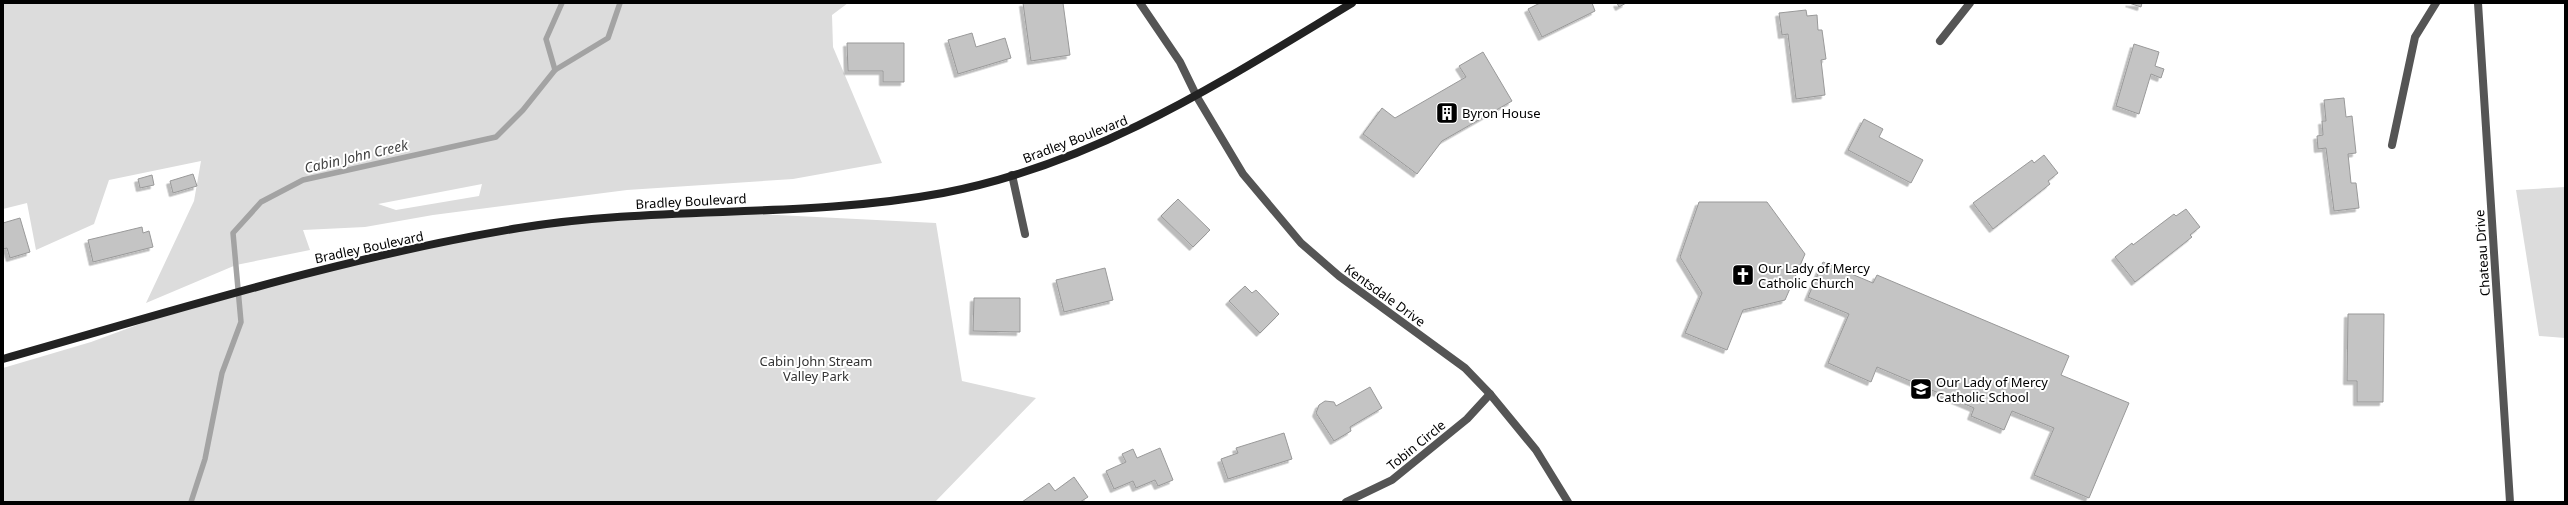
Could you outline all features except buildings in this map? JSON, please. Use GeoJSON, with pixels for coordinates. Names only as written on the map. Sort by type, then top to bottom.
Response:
{"type":"FeatureCollection","features":[{"type":"Feature","properties":{"kind":"main road","name":"Bradley Boulevard"},"geometry":{"type":"LineString","coordinates":[[3,359],[194,304],[332,267],[518,228],[607,217],[841,206],[943,193],[1012,175],[1041,167],[1142,126],[1197,96],[1352,3]]}},
{"type":"Feature","properties":{"kind":"street","name":"Kentsdale Drive"},"geometry":{"type":"LineString","coordinates":[[1140,3],[1180,62],[1197,96],[1243,174],[1301,243],[1338,276],[1465,368],[1490,394],[1536,450],[1568,502]]}},
{"type":"Feature","properties":{"kind":"street"},"geometry":{"type":"LineString","coordinates":[[1940,41],[1970,3]]}},
{"type":"Feature","properties":{"kind":"street"},"geometry":{"type":"LineString","coordinates":[[2392,145],[2415,37],[2436,3]]}},
{"type":"Feature","properties":{"kind":"street","name":"Chateau Drive"},"geometry":{"type":"LineString","coordinates":[[2478,3],[2510,502]]}},
{"type":"Feature","properties":{"kind":"street"},"geometry":{"type":"LineString","coordinates":[[1012,175],[1025,234]]}},
{"type":"Feature","properties":{"kind":"street","name":"Tobin Circle"},"geometry":{"type":"LineString","coordinates":[[1346,502],[1392,480],[1467,419],[1490,394]]}},
{"type":"Feature","properties":{"kind":"green space"},"geometry":{"type":"Polygon","coordinates":[[[3,3],[848,3],[832,15],[833,47],[882,163],[793,179],[627,190],[433,215],[365,227],[303,230],[310,250],[236,265],[146,303],[194,201],[201,161],[109,180],[94,224],[36,250],[27,203],[3,209],[3,3]],[[482,184],[378,204],[396,210],[479,196],[482,184]]]}},
{"type":"Feature","properties":{"kind":"green space"},"geometry":{"type":"Polygon","coordinates":[[[2565,187],[2565,338],[2539,336],[2516,190],[2565,187]]]}},
{"type":"Feature","properties":{"kind":"green space","name":"Cabin John Stream Valley Park"},"geometry":{"type":"Polygon","coordinates":[[[716,212],[936,223],[962,381],[1036,398],[935,502],[3,502],[3,368],[91,342],[194,304],[255,287],[518,228],[716,212]]]}},
{"type":"Feature","properties":{"kind":"waterway","name":"Cabin John Creek"},"geometry":{"type":"LineString","coordinates":[[555,70],[546,39],[562,3]]}},
{"type":"Feature","properties":{"kind":"waterway","name":"Cabin John Creek"},"geometry":{"type":"LineString","coordinates":[[191,502],[205,459],[222,373],[241,322],[233,233],[261,202],[303,180],[496,137],[523,110],[555,70],[608,38],[620,3]]}},
{"type":"Feature","properties":{"kind":"place","name":"Byron House"},"geometry":{"type":"Point","coordinates":[1447,113]}},
{"type":"Feature","properties":{"kind":"place","name":"Our Lady of Mercy Catholic Church"},"geometry":{"type":"Point","coordinates":[1743,275]}},
{"type":"Feature","properties":{"kind":"place","name":"Our Lady of Mercy Catholic School"},"geometry":{"type":"Point","coordinates":[1921,389]}}]}
